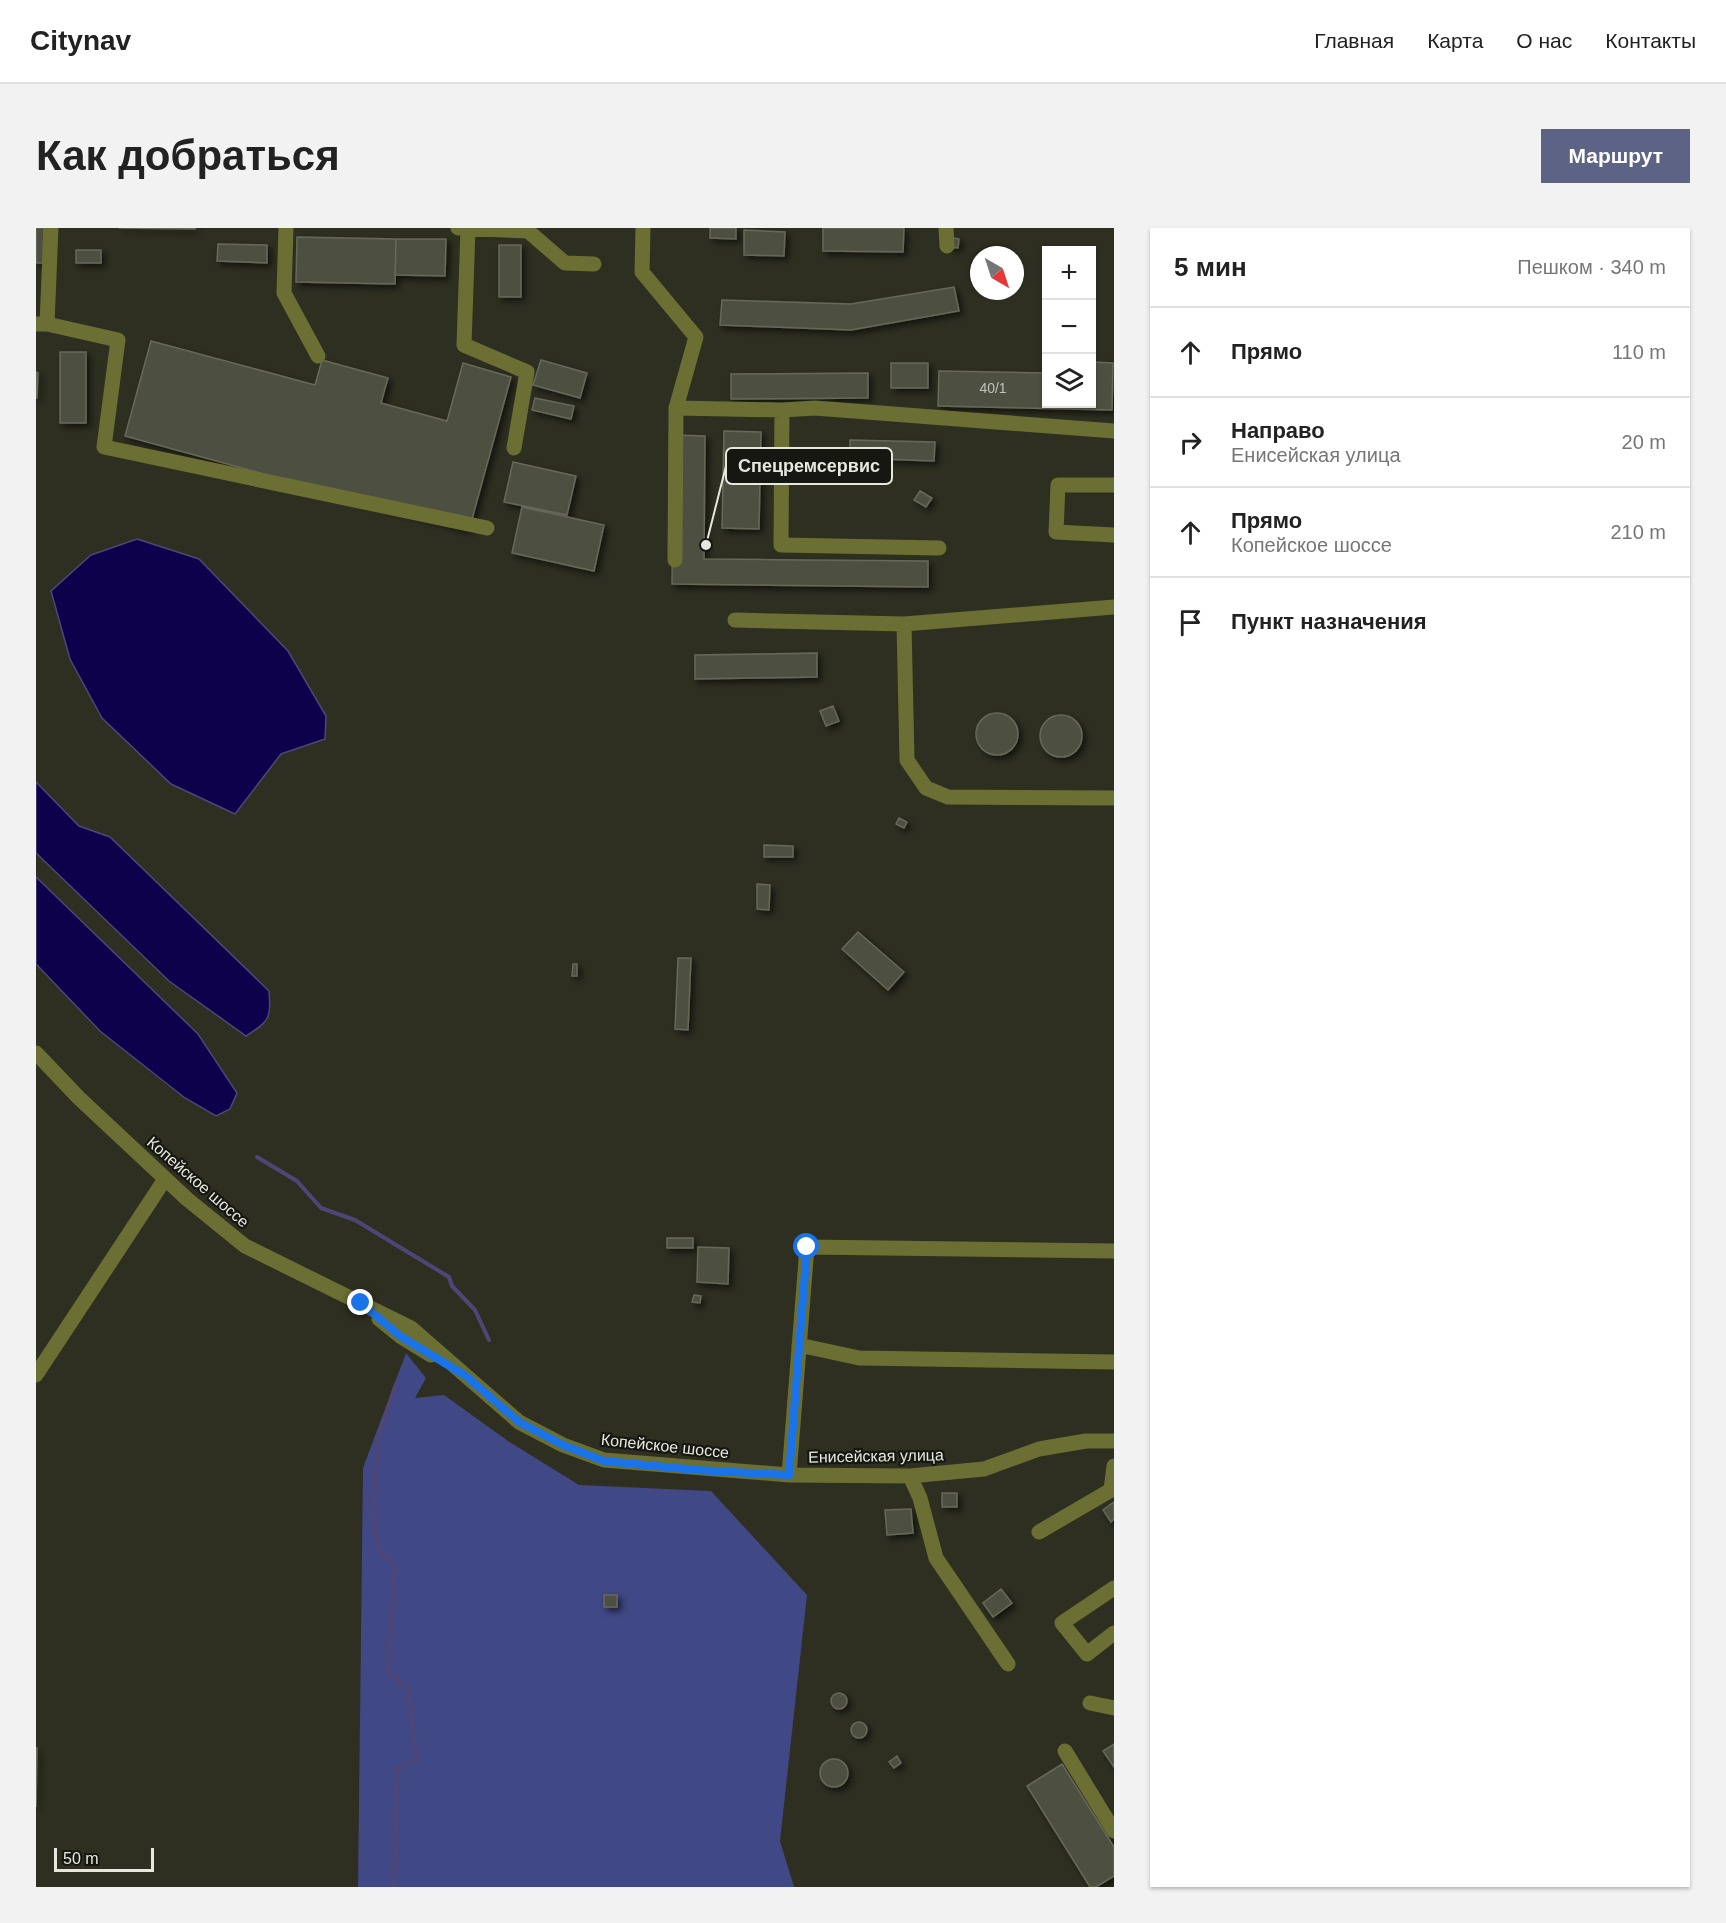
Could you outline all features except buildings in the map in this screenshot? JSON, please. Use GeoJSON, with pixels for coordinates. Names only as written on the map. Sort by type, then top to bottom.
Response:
{"type":"FeatureCollection","features":[{"type":"Feature","properties":{"kind":"street"},"geometry":{"type":"LineString","coordinates":[[51,228],[41,324],[118,340],[104,447],[487,528]]}},
{"type":"Feature","properties":{"kind":"street"},"geometry":{"type":"LineString","coordinates":[[286,228],[284,293],[318,356]]}},
{"type":"Feature","properties":{"kind":"street"},"geometry":{"type":"LineString","coordinates":[[458,228],[528,231],[565,263],[594,264]]}},
{"type":"Feature","properties":{"kind":"street"},"geometry":{"type":"LineString","coordinates":[[468,228],[464,345],[527,372],[514,448]]}},
{"type":"Feature","properties":{"kind":"street"},"geometry":{"type":"LineString","coordinates":[[643,228],[642,272],[696,337],[676,408],[675,560]]}},
{"type":"Feature","properties":{"kind":"street"},"geometry":{"type":"LineString","coordinates":[[946,228],[947,246]]}},
{"type":"Feature","properties":{"kind":"street"},"geometry":{"type":"LineString","coordinates":[[676,408],[782,410],[815,408],[1114,431]]}},
{"type":"Feature","properties":{"kind":"street"},"geometry":{"type":"LineString","coordinates":[[782,410],[781,545],[939,548]]}},
{"type":"Feature","properties":{"kind":"street"},"geometry":{"type":"LineString","coordinates":[[1114,485],[1058,485],[1056,532],[1114,535]]}},
{"type":"Feature","properties":{"kind":"street"},"geometry":{"type":"LineString","coordinates":[[735,620],[904,624],[1114,607]]}},
{"type":"Feature","properties":{"kind":"street"},"geometry":{"type":"LineString","coordinates":[[904,624],[908,760],[926,788],[948,797],[1114,798]]}},
{"type":"Feature","properties":{"kind":"street","name":"Копейское шоссе"},"geometry":{"type":"LineString","coordinates":[[36,1053],[79,1098],[165,1179],[245,1246],[411,1328],[519,1422],[563,1445],[604,1461],[741,1472]]}},
{"type":"Feature","properties":{"kind":"street"},"geometry":{"type":"LineString","coordinates":[[36,1375],[165,1179]]}},
{"type":"Feature","properties":{"kind":"street"},"geometry":{"type":"LineString","coordinates":[[789,1475],[807,1247],[1114,1251]]}},
{"type":"Feature","properties":{"kind":"street"},"geometry":{"type":"LineString","coordinates":[[799,1345],[859,1358],[1114,1362]]}},
{"type":"Feature","properties":{"kind":"street","name":"Енисейская улица"},"geometry":{"type":"LineString","coordinates":[[741,1472],[789,1475],[910,1476],[984,1469],[1039,1449],[1086,1441],[1114,1441]]}},
{"type":"Feature","properties":{"kind":"street"},"geometry":{"type":"LineString","coordinates":[[1039,1532],[1111,1490],[1114,1466]]}},
{"type":"Feature","properties":{"kind":"street"},"geometry":{"type":"LineString","coordinates":[[910,1476],[920,1498],[936,1558],[1008,1664]]}},
{"type":"Feature","properties":{"kind":"street"},"geometry":{"type":"LineString","coordinates":[[1114,1587],[1062,1623],[1087,1654],[1114,1633]]}},
{"type":"Feature","properties":{"kind":"street"},"geometry":{"type":"LineString","coordinates":[[1090,1703],[1114,1708]]}},
{"type":"Feature","properties":{"kind":"street"},"geometry":{"type":"LineString","coordinates":[[1065,1751],[1114,1831]]}},
{"type":"Feature","properties":{"kind":"shaded area"},"geometry":{"type":"Polygon","coordinates":[[[137,539],[199,559],[288,651],[326,716],[325,739],[281,754],[235,814],[171,784],[102,718],[70,659],[51,591],[91,555],[137,539]]]}},
{"type":"Feature","properties":{"kind":"shaded area"},"geometry":{"type":"Polygon","coordinates":[[[36,782],[79,826],[110,837],[269,991],[269,1013],[260,1026],[246,1036],[169,981],[36,853],[36,782]]]}},
{"type":"Feature","properties":{"kind":"shaded area"},"geometry":{"type":"Polygon","coordinates":[[[36,877],[198,1034],[237,1093],[230,1109],[216,1116],[185,1098],[100,1031],[36,964],[36,877]]]}},
{"type":"Feature","properties":{"kind":"shaded area"},"geometry":{"type":"Polygon","coordinates":[[[406,1353],[426,1378],[415,1398],[444,1395],[508,1441],[579,1485],[711,1491],[807,1595],[780,1841],[794,1887],[358,1887],[363,1468],[406,1353]]]}},
{"type":"Feature","properties":{"kind":"waterway"},"geometry":{"type":"LineString","coordinates":[[257,1157],[297,1181],[321,1208],[355,1220],[449,1277],[452,1286],[475,1310],[489,1340]]}},
{"type":"Feature","properties":{"kind":"waterway"},"geometry":{"type":"LineString","coordinates":[[394,1887],[397,1768],[416,1760],[409,1689],[388,1672],[395,1566],[378,1547],[373,1514],[378,1438],[396,1384]]}},
{"type":"Feature","properties":{"kind":"place","name":"Спецремсервис"},"geometry":{"type":"Point","coordinates":[706,545]}},
{"type":"Feature","properties":{"kind":"route"},"geometry":{"type":"LineString","coordinates":[[361,1303],[400,1336],[466,1376],[519,1422],[563,1445],[604,1461],[697,1470],[789,1475],[807,1247]]}}]}
